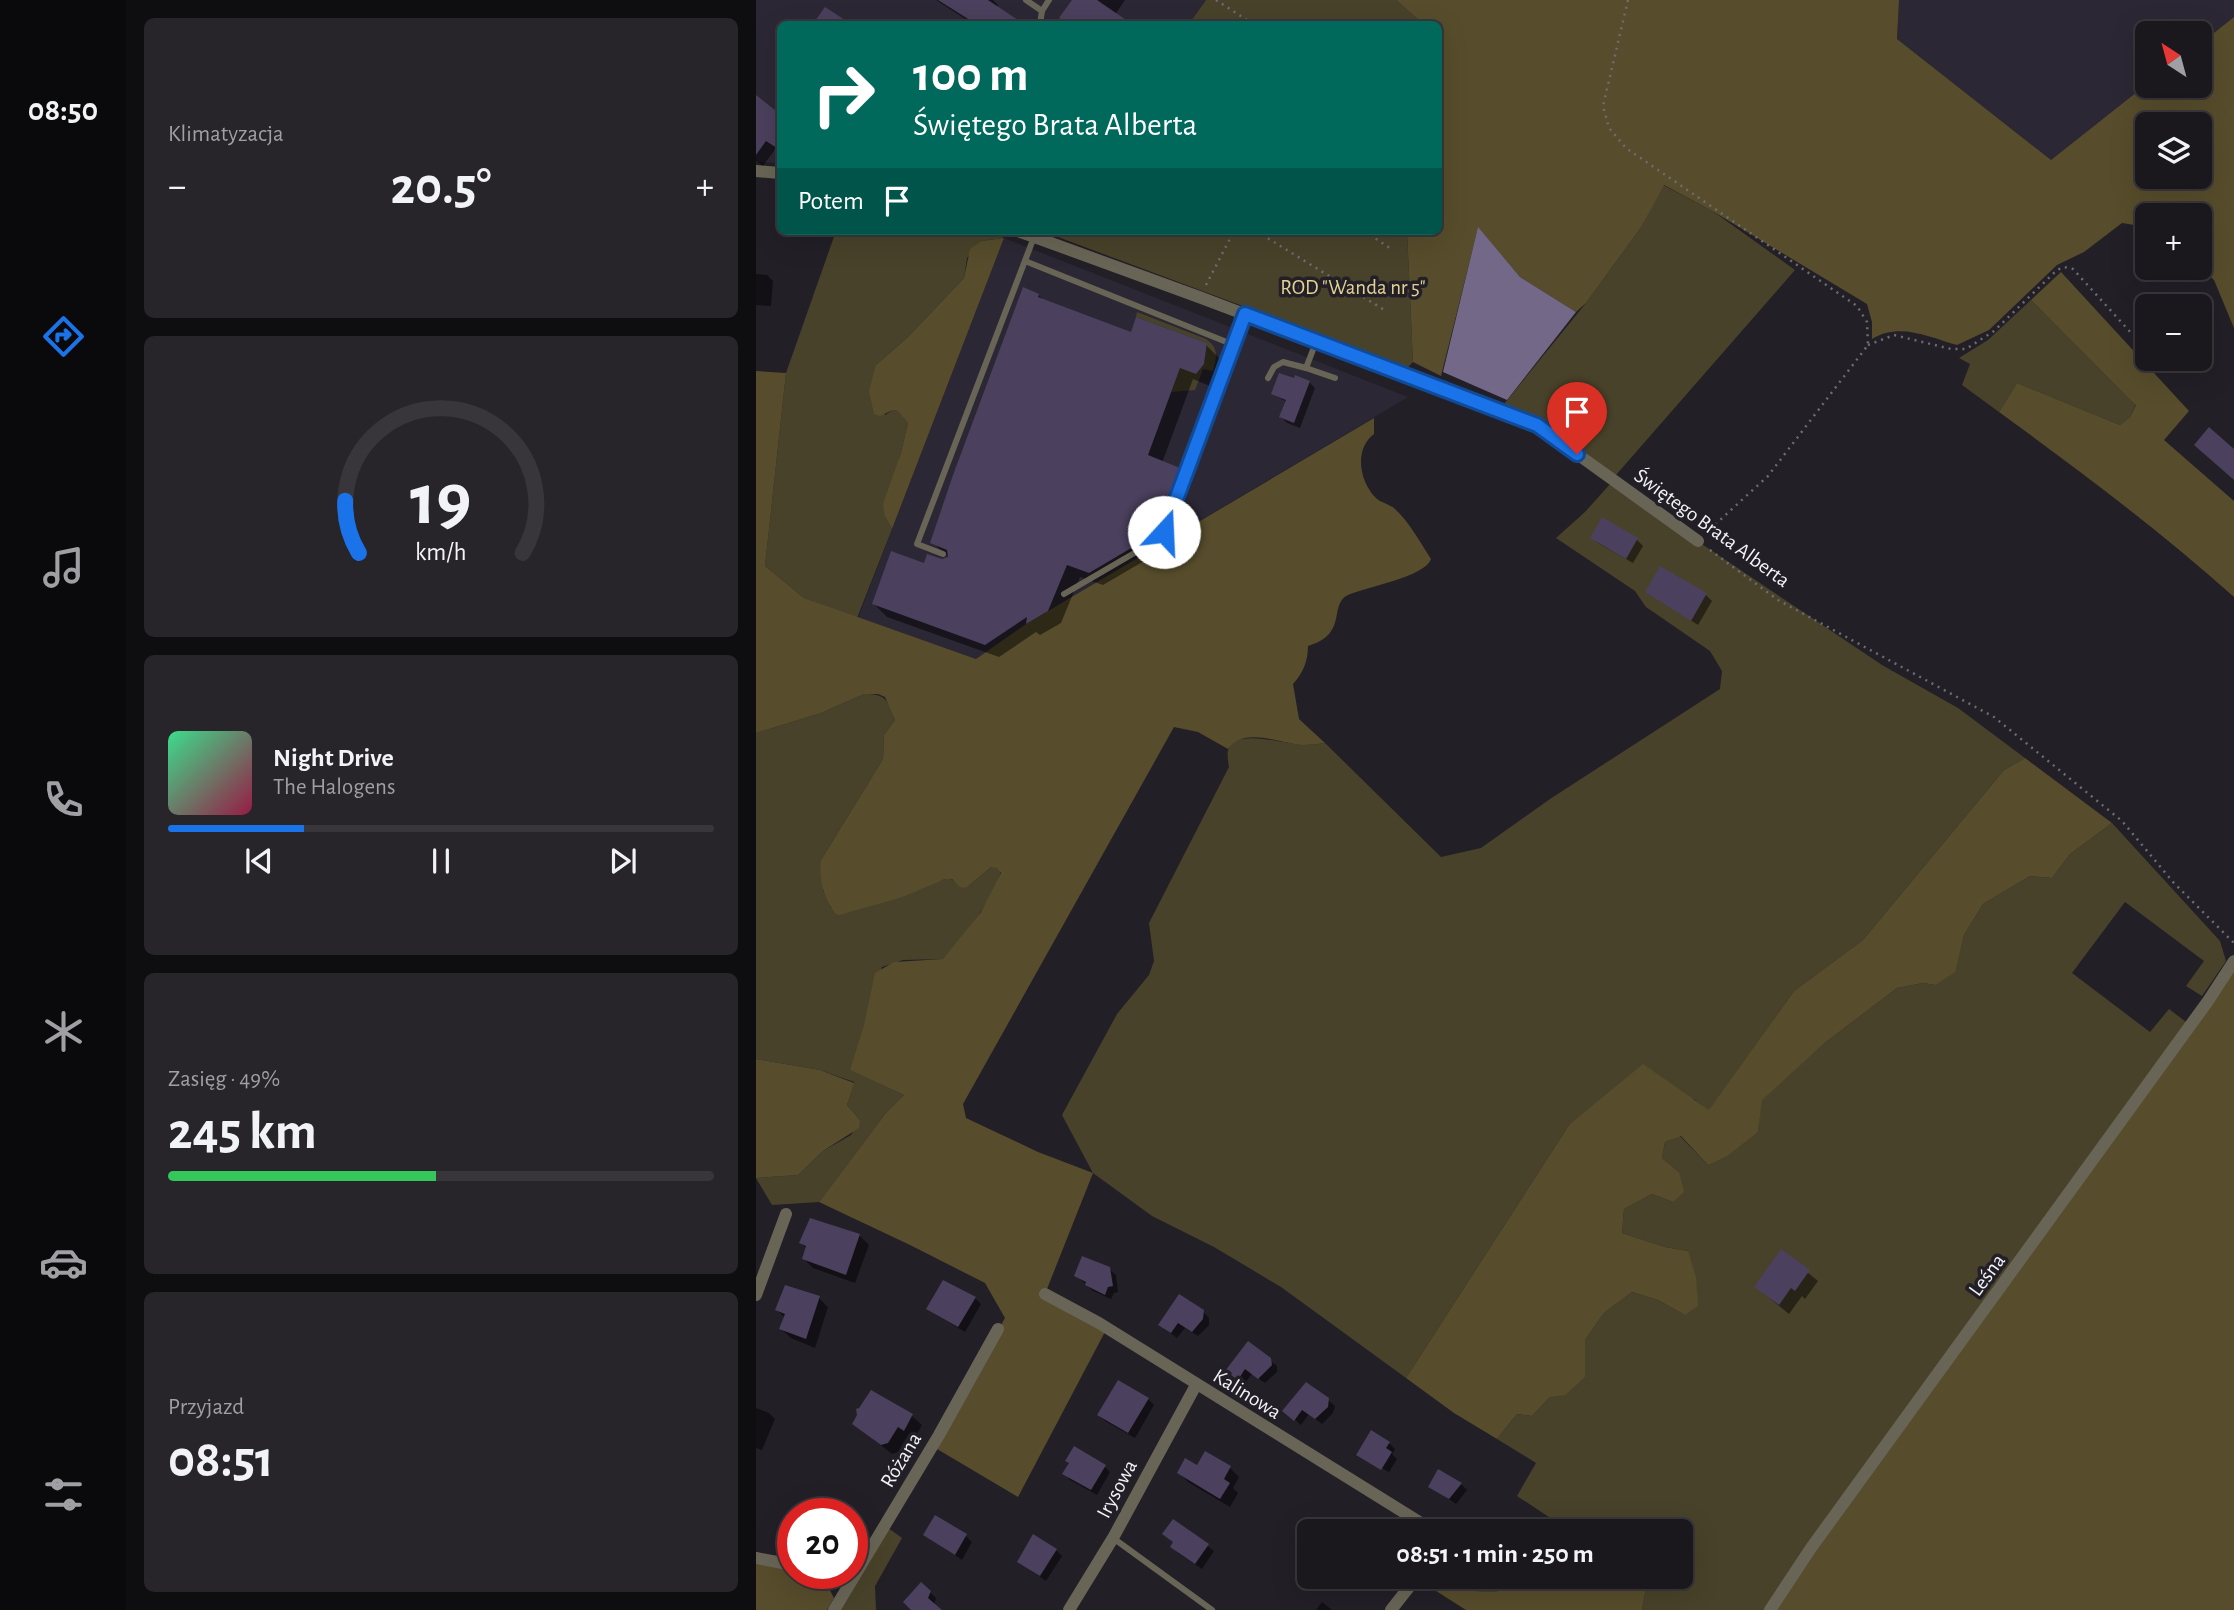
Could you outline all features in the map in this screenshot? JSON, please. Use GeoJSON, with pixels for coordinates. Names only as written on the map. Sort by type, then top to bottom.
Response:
{"type":"FeatureCollection","features":[{"type":"Feature","properties":{"kind":"street"},"geometry":{"type":"LineString","coordinates":[[756,172],[777,173]]}},
{"type":"Feature","properties":{"kind":"street","name":"Świętego Brata Alberta"},"geometry":{"type":"LineString","coordinates":[[1031,235],[1537,425],[1698,541]]}},
{"type":"Feature","properties":{"kind":"street","name":"Leśna"},"geometry":{"type":"LineString","coordinates":[[1770,1610],[1811,1548],[2208,1001],[2234,961]]}},
{"type":"Feature","properties":{"kind":"street"},"geometry":{"type":"LineString","coordinates":[[756,1295],[786,1214]]}},
{"type":"Feature","properties":{"kind":"street","name":"Kalinowa"},"geometry":{"type":"LineString","coordinates":[[1045,1294],[1099,1323],[1414,1519]]}},
{"type":"Feature","properties":{"kind":"street","name":"Różana"},"geometry":{"type":"LineString","coordinates":[[868,1552],[998,1329]]}},
{"type":"Feature","properties":{"kind":"street","name":"Irysowa"},"geometry":{"type":"LineString","coordinates":[[1069,1610],[1113,1538],[1196,1385]]}},
{"type":"Feature","properties":{"kind":"street"},"geometry":{"type":"LineString","coordinates":[[756,1558],[777,1562]]}},
{"type":"Feature","properties":{"kind":"street","name":"Różana"},"geometry":{"type":"LineString","coordinates":[[841,1607],[847,1589]]}},
{"type":"Feature","properties":{"kind":"street"},"geometry":{"type":"LineString","coordinates":[[1391,1610],[1408,1589]]}},
{"type":"Feature","properties":{"kind":"lane"},"geometry":{"type":"LineString","coordinates":[[1026,0],[1042,11]]}},
{"type":"Feature","properties":{"kind":"lane"},"geometry":{"type":"LineString","coordinates":[[1040,21],[1042,11],[1049,0]]}},
{"type":"Feature","properties":{"kind":"lane"},"geometry":{"type":"LineString","coordinates":[[943,554],[917,544],[1025,261],[1026,235]]}},
{"type":"Feature","properties":{"kind":"lane"},"geometry":{"type":"LineString","coordinates":[[1025,261],[1234,345]]}},
{"type":"Feature","properties":{"kind":"lane"},"geometry":{"type":"LineString","coordinates":[[1064,594],[1160,538],[1164,532],[1245,314]]}},
{"type":"Feature","properties":{"kind":"lane"},"geometry":{"type":"LineString","coordinates":[[1306,368],[1316,342]]}},
{"type":"Feature","properties":{"kind":"lane"},"geometry":{"type":"LineString","coordinates":[[1268,378],[1273,367],[1283,362],[1335,378]]}},
{"type":"Feature","properties":{"kind":"lane"},"geometry":{"type":"LineString","coordinates":[[1113,1538],[1212,1610]]}},
{"type":"Feature","properties":{"kind":"path"},"geometry":{"type":"LineString","coordinates":[[1628,0],[1604,106],[1609,128],[1626,148],[1857,306],[1867,322],[1868,345]]}},
{"type":"Feature","properties":{"kind":"path"},"geometry":{"type":"LineString","coordinates":[[1216,1],[1248,21]]}},
{"type":"Feature","properties":{"kind":"path"},"geometry":{"type":"LineString","coordinates":[[1199,297],[1232,235]]}},
{"type":"Feature","properties":{"kind":"path"},"geometry":{"type":"LineString","coordinates":[[1262,235],[1386,311]]}},
{"type":"Feature","properties":{"kind":"path"},"geometry":{"type":"LineString","coordinates":[[1370,235],[1393,250]]}},
{"type":"Feature","properties":{"kind":"path"},"geometry":{"type":"LineString","coordinates":[[1698,541],[1768,476],[1868,345],[1894,335],[1951,349],[1966,349],[1994,331],[2057,270],[2064,267],[2073,269],[2132,334]]}},
{"type":"Feature","properties":{"kind":"path","name":"Świętego Brata Alberta"},"geometry":{"type":"LineString","coordinates":[[1698,541],[1778,600],[1994,717],[2122,821],[2173,882],[2234,943]]}},
{"type":"Feature","properties":{"kind":"shaded area"},"geometry":{"type":"Polygon","coordinates":[[[756,0],[1206,0],[1191,21],[777,21],[777,163],[756,162],[756,0]]]}},
{"type":"Feature","properties":{"kind":"shaded area"},"geometry":{"type":"Polygon","coordinates":[[[1396,0],[1899,0],[1897,39],[2051,160],[2135,94],[2135,98],[2212,98],[2212,34],[2234,17],[2234,328],[2212,278],[2212,203],[2135,203],[2135,225],[2122,223],[2084,252],[2057,265],[1989,330],[1957,345],[1903,331],[1882,334],[1872,339],[1872,322],[1867,304],[1664,185],[1642,226],[1586,303],[1576,312],[1520,277],[1478,228],[1441,376],[1413,362],[1407,235],[1442,235],[1442,21],[1420,21],[1396,0]]]}},
{"type":"Feature","properties":{"kind":"shaded area"},"geometry":{"type":"Polygon","coordinates":[[[1899,0],[2234,0],[2234,17],[2212,34],[2212,21],[2135,21],[2135,94],[2051,160],[1897,39],[1899,0]]]}},
{"type":"Feature","properties":{"kind":"shaded area"},"geometry":{"type":"Polygon","coordinates":[[[1478,227],[1520,277],[1576,312],[1507,400],[1443,372],[1478,227]]]}},
{"type":"Feature","properties":{"kind":"shaded area"},"geometry":{"type":"Polygon","coordinates":[[[1004,238],[1408,397],[1026,624],[976,659],[858,618],[1004,238]]]}},
{"type":"Feature","properties":{"kind":"shaded area"},"geometry":{"type":"Polygon","coordinates":[[[1004,238],[892,529],[885,517],[883,504],[908,423],[898,411],[893,410],[880,416],[874,414],[869,391],[876,365],[908,337],[964,278],[970,249],[981,241],[1004,238]]]}},
{"type":"Feature","properties":{"kind":"shaded area"},"geometry":{"type":"Polygon","coordinates":[[[2061,272],[2135,352],[2135,371],[2152,371],[2189,411],[2164,440],[2234,501],[2234,597],[2119,502],[1999,412],[2017,383],[2120,425],[2130,417],[2136,405],[2031,300],[2061,272]]]}},
{"type":"Feature","properties":{"kind":"shaded area"},"geometry":{"type":"Polygon","coordinates":[[[756,371],[786,373],[765,566],[804,598],[976,659],[1026,624],[1374,418],[1374,434],[1363,448],[1361,456],[1366,483],[1376,498],[1400,514],[1431,559],[1418,571],[1407,576],[1348,595],[1339,606],[1329,634],[1321,641],[1308,646],[1304,666],[1293,684],[1299,719],[1325,743],[1303,745],[1253,737],[1235,742],[1228,749],[1198,732],[1174,727],[963,1104],[966,1118],[1038,1152],[1093,1173],[1045,1294],[1107,1328],[1018,1497],[932,1446],[1005,1318],[985,1283],[819,1202],[885,1114],[904,1095],[850,1070],[864,1025],[875,973],[894,962],[943,959],[981,912],[1001,873],[997,868],[991,867],[966,888],[960,887],[952,879],[945,879],[903,897],[839,915],[828,902],[821,882],[821,860],[883,759],[884,735],[895,720],[885,697],[864,694],[821,713],[756,733],[756,371]]]}},
{"type":"Feature","properties":{"kind":"shaded area"},"geometry":{"type":"Polygon","coordinates":[[[2025,758],[2112,823],[2070,854],[2052,878],[2030,876],[1983,904],[1964,935],[1955,972],[1936,985],[1923,983],[1897,988],[1826,1042],[1762,1100],[1758,1132],[1727,1156],[1708,1165],[1681,1136],[1665,1142],[1662,1158],[1679,1172],[1684,1192],[1673,1202],[1652,1194],[1624,1209],[1622,1233],[1665,1247],[1688,1251],[1696,1277],[1698,1306],[1685,1315],[1658,1300],[1632,1292],[1604,1313],[1585,1340],[1585,1377],[1565,1395],[1550,1397],[1532,1416],[1517,1414],[1497,1439],[1454,1413],[1406,1378],[1569,1125],[1643,1064],[1709,1110],[1794,991],[1863,940],[2004,770],[2025,758]]]}},
{"type":"Feature","properties":{"kind":"shaded area"},"geometry":{"type":"Polygon","coordinates":[[[2234,962],[2234,1610],[1770,1610],[2234,962]]]}},
{"type":"Feature","properties":{"kind":"shaded area"},"geometry":{"type":"Polygon","coordinates":[[[756,1059],[820,1070],[854,1083],[847,1105],[860,1120],[859,1128],[823,1151],[798,1175],[756,1178],[756,1059]]]}},
{"type":"Feature","properties":{"kind":"shaded area"},"geometry":{"type":"Polygon","coordinates":[[[756,1561],[777,1566],[777,1589],[828,1589],[834,1598],[827,1610],[756,1610],[756,1561]]]}},
{"type":"Feature","properties":{"kind":"shaded area"},"geometry":{"type":"Polygon","coordinates":[[[1433,1589],[1495,1592],[1504,1589],[1646,1589],[1642,1610],[1466,1610],[1433,1589]]]}},
{"type":"Feature","properties":{"kind":"green space"},"geometry":{"type":"Polygon","coordinates":[[[1206,0],[1396,0],[1420,21],[1191,21],[1206,0]]]}},
{"type":"Feature","properties":{"kind":"green space"},"geometry":{"type":"Polygon","coordinates":[[[1663,185],[1714,212],[1795,270],[1616,475],[1549,426],[1504,404],[1586,303],[1642,226],[1663,185]]]}},
{"type":"Feature","properties":{"kind":"green space"},"geometry":{"type":"Polygon","coordinates":[[[835,235],[995,235],[1004,238],[981,241],[967,258],[964,278],[908,337],[876,365],[885,415],[893,410],[899,411],[908,423],[885,517],[892,529],[857,618],[804,598],[765,566],[786,373],[835,235]]]}},
{"type":"Feature","properties":{"kind":"green space","name":"ROD \"Wanda nr 5\""},"geometry":{"type":"Polygon","coordinates":[[[1053,235],[1407,235],[1413,362],[1408,367],[1053,235]]]}},
{"type":"Feature","properties":{"kind":"green space"},"geometry":{"type":"Polygon","coordinates":[[[2031,300],[2136,404],[2130,417],[2120,425],[2017,383],[1999,412],[1962,385],[1970,364],[1959,358],[1988,340],[2031,300]]]}},
{"type":"Feature","properties":{"kind":"green space"},"geometry":{"type":"Polygon","coordinates":[[[1137,312],[1206,339],[1213,346],[1216,357],[1213,371],[1203,369],[1195,390],[1171,392],[1180,368],[1204,364],[1207,343],[1136,317],[1137,312]]]}},
{"type":"Feature","properties":{"kind":"green space"},"geometry":{"type":"Polygon","coordinates":[[[1611,483],[1882,665],[1958,708],[2025,758],[2004,770],[1863,940],[1794,991],[1709,1111],[1694,1099],[1569,1125],[1406,1378],[1281,1287],[1214,1247],[1152,1216],[1093,1173],[1062,1115],[1117,1014],[1149,975],[1154,961],[1149,923],[1229,767],[1228,750],[1232,743],[1250,738],[1303,745],[1325,743],[1441,857],[1481,848],[1550,799],[1720,689],[1722,671],[1710,651],[1646,607],[1635,591],[1556,538],[1585,512],[1611,483]]]}},
{"type":"Feature","properties":{"kind":"green space"},"geometry":{"type":"Polygon","coordinates":[[[864,694],[882,697],[895,720],[884,735],[883,759],[821,860],[823,890],[831,908],[903,897],[949,878],[966,888],[994,866],[1000,870],[999,878],[978,916],[943,959],[903,960],[882,967],[851,1070],[904,1095],[885,1114],[819,1202],[772,1205],[756,1178],[798,1175],[823,1151],[851,1135],[860,1120],[847,1105],[854,1082],[820,1070],[756,1059],[756,733],[821,713],[864,694]]]}},
{"type":"Feature","properties":{"kind":"green space"},"geometry":{"type":"Polygon","coordinates":[[[2112,823],[2220,941],[2226,961],[2202,996],[2186,986],[2204,961],[2125,902],[2072,973],[2150,1032],[2169,1009],[2190,1025],[1770,1610],[1642,1610],[1646,1589],[1693,1589],[1693,1519],[1552,1519],[1517,1496],[1536,1463],[1497,1439],[1517,1414],[1532,1416],[1550,1397],[1585,1377],[1585,1340],[1604,1313],[1632,1292],[1658,1300],[1685,1315],[1688,1251],[1665,1247],[1622,1233],[1624,1209],[1652,1194],[1673,1202],[1679,1172],[1662,1158],[1665,1142],[1680,1136],[1708,1165],[1758,1132],[1761,1100],[1826,1042],[1897,988],[1923,983],[1936,985],[1954,972],[1964,935],[1983,904],[2030,876],[2052,878],[2070,854],[2112,823]]]}},
{"type":"Feature","properties":{"kind":"green space"},"geometry":{"type":"Polygon","coordinates":[[[884,1525],[902,1538],[875,1586],[876,1610],[834,1610],[846,1589],[868,1589],[868,1552],[884,1525]]]}},
{"type":"Feature","properties":{"kind":"green space"},"geometry":{"type":"Polygon","coordinates":[[[1433,1589],[1504,1589],[1495,1592],[1433,1589]]]}},
{"type":"Feature","properties":{"kind":"building"},"geometry":{"type":"Polygon","coordinates":[[[938,0],[988,0],[1020,21],[971,21],[938,0]]]}},
{"type":"Feature","properties":{"kind":"building"},"geometry":{"type":"Polygon","coordinates":[[[1072,0],[1097,0],[1128,21],[1064,21],[1059,18],[1072,0]]]}},
{"type":"Feature","properties":{"kind":"building"},"geometry":{"type":"Polygon","coordinates":[[[825,7],[846,21],[815,21],[825,7]]]}},
{"type":"Feature","properties":{"kind":"building"},"geometry":{"type":"Polygon","coordinates":[[[756,95],[777,112],[777,148],[766,141],[756,155],[756,95]]]}},
{"type":"Feature","properties":{"kind":"building"},"geometry":{"type":"Polygon","coordinates":[[[1023,287],[1039,294],[1038,297],[1131,332],[1136,317],[1207,343],[1204,364],[1196,374],[1180,368],[1148,455],[1180,468],[1155,534],[1089,573],[1067,565],[1048,611],[1026,624],[1027,617],[985,645],[872,604],[891,551],[924,563],[927,554],[942,559],[948,557],[947,550],[930,543],[1023,287]]]}},
{"type":"Feature","properties":{"kind":"building"},"geometry":{"type":"Polygon","coordinates":[[[1279,373],[1310,381],[1294,423],[1279,417],[1286,400],[1271,394],[1279,373]]]}},
{"type":"Feature","properties":{"kind":"building"},"geometry":{"type":"Polygon","coordinates":[[[2209,427],[2234,449],[2234,480],[2194,445],[2209,427]]]}},
{"type":"Feature","properties":{"kind":"building"},"geometry":{"type":"Polygon","coordinates":[[[1602,517],[1638,538],[1626,559],[1590,538],[1602,517]]]}},
{"type":"Feature","properties":{"kind":"building"},"geometry":{"type":"Polygon","coordinates":[[[1660,566],[1707,593],[1691,621],[1645,592],[1660,566]]]}},
{"type":"Feature","properties":{"kind":"building"},"geometry":{"type":"Polygon","coordinates":[[[810,1218],[860,1234],[846,1275],[802,1259],[806,1246],[799,1243],[810,1218]]]}},
{"type":"Feature","properties":{"kind":"building"},"geometry":{"type":"Polygon","coordinates":[[[1781,1249],[1810,1270],[1795,1291],[1791,1288],[1779,1305],[1754,1287],[1781,1249]]]}},
{"type":"Feature","properties":{"kind":"building"},"geometry":{"type":"Polygon","coordinates":[[[1082,1256],[1110,1267],[1113,1286],[1108,1287],[1105,1295],[1074,1276],[1082,1256]]]}},
{"type":"Feature","properties":{"kind":"building"},"geometry":{"type":"Polygon","coordinates":[[[943,1280],[976,1297],[958,1327],[926,1309],[943,1280]]]}},
{"type":"Feature","properties":{"kind":"building"},"geometry":{"type":"Polygon","coordinates":[[[785,1285],[820,1296],[806,1339],[779,1329],[785,1314],[775,1310],[785,1285]]]}},
{"type":"Feature","properties":{"kind":"building"},"geometry":{"type":"Polygon","coordinates":[[[1179,1294],[1204,1310],[1203,1319],[1192,1332],[1178,1323],[1171,1333],[1158,1325],[1179,1294]]]}},
{"type":"Feature","properties":{"kind":"building"},"geometry":{"type":"Polygon","coordinates":[[[1248,1341],[1271,1358],[1272,1365],[1258,1379],[1245,1369],[1238,1380],[1225,1371],[1248,1341]]]}},
{"type":"Feature","properties":{"kind":"building"},"geometry":{"type":"Polygon","coordinates":[[[1118,1380],[1149,1398],[1128,1433],[1097,1415],[1118,1380]]]}},
{"type":"Feature","properties":{"kind":"building"},"geometry":{"type":"Polygon","coordinates":[[[1306,1382],[1329,1398],[1328,1407],[1315,1419],[1302,1410],[1294,1421],[1282,1411],[1306,1382]]]}},
{"type":"Feature","properties":{"kind":"building"},"geometry":{"type":"Polygon","coordinates":[[[871,1390],[913,1414],[904,1431],[898,1427],[888,1443],[881,1445],[852,1424],[857,1415],[856,1409],[871,1390]]]}},
{"type":"Feature","properties":{"kind":"building"},"geometry":{"type":"Polygon","coordinates":[[[1371,1430],[1390,1442],[1386,1448],[1392,1452],[1381,1470],[1356,1455],[1371,1430]]]}},
{"type":"Feature","properties":{"kind":"building"},"geometry":{"type":"Polygon","coordinates":[[[1074,1446],[1106,1465],[1091,1490],[1062,1474],[1069,1463],[1065,1461],[1074,1446]]]}},
{"type":"Feature","properties":{"kind":"building"},"geometry":{"type":"Polygon","coordinates":[[[1205,1451],[1231,1466],[1224,1479],[1230,1483],[1220,1499],[1177,1473],[1185,1458],[1197,1465],[1205,1451]]]}},
{"type":"Feature","properties":{"kind":"building"},"geometry":{"type":"Polygon","coordinates":[[[1438,1469],[1462,1483],[1449,1499],[1428,1487],[1438,1469]]]}},
{"type":"Feature","properties":{"kind":"building"},"geometry":{"type":"Polygon","coordinates":[[[935,1515],[967,1534],[955,1555],[923,1535],[935,1515]]]}},
{"type":"Feature","properties":{"kind":"building"},"geometry":{"type":"Polygon","coordinates":[[[1173,1519],[1209,1544],[1195,1564],[1170,1547],[1173,1542],[1162,1534],[1173,1519]]]}},
{"type":"Feature","properties":{"kind":"building"},"geometry":{"type":"Polygon","coordinates":[[[1033,1534],[1057,1549],[1040,1576],[1017,1562],[1033,1534]]]}},
{"type":"Feature","properties":{"kind":"building"},"geometry":{"type":"Polygon","coordinates":[[[921,1582],[931,1591],[928,1598],[942,1610],[911,1610],[903,1602],[921,1582]]]}},
{"type":"Feature","properties":{"kind":"route"},"geometry":{"type":"LineString","coordinates":[[1164,532],[1245,314],[1537,425],[1577,454]]}}]}
